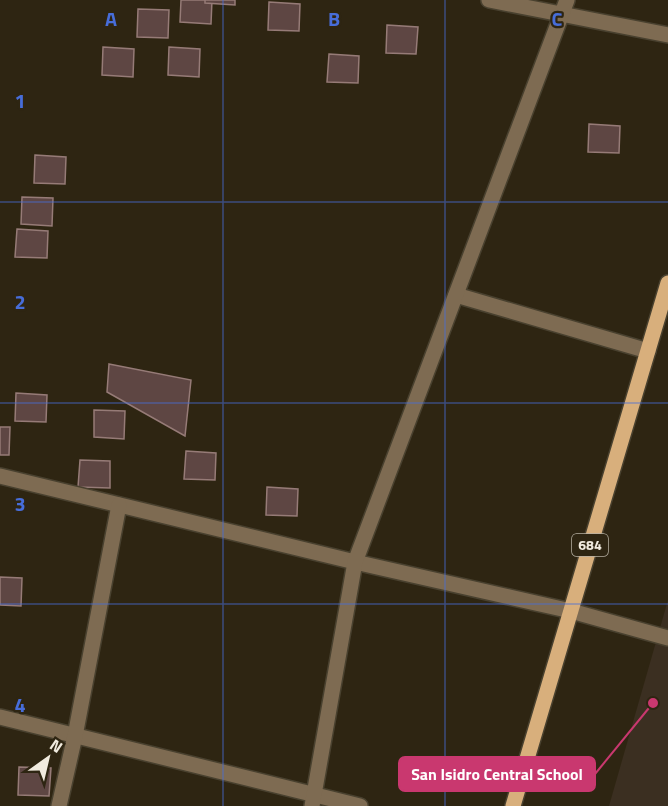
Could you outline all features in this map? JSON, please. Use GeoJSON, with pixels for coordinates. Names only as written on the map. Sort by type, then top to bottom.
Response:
{"type":"FeatureCollection","features":[{"type":"Feature","properties":{"kind":"main road","name":"684"},"geometry":{"type":"LineString","coordinates":[[513,806],[668,283]]}},
{"type":"Feature","properties":{"kind":"street"},"geometry":{"type":"LineString","coordinates":[[489,0],[564,7],[668,35]]}},
{"type":"Feature","properties":{"kind":"street"},"geometry":{"type":"LineString","coordinates":[[313,801],[355,562],[564,7]]}},
{"type":"Feature","properties":{"kind":"street"},"geometry":{"type":"LineString","coordinates":[[456,295],[648,351]]}},
{"type":"Feature","properties":{"kind":"street"},"geometry":{"type":"LineString","coordinates":[[0,476],[355,562],[570,611],[668,638]]}},
{"type":"Feature","properties":{"kind":"street"},"geometry":{"type":"LineString","coordinates":[[59,806],[75,736],[119,505]]}},
{"type":"Feature","properties":{"kind":"street"},"geometry":{"type":"LineString","coordinates":[[0,717],[313,801],[360,806]]}},
{"type":"Feature","properties":{"kind":"shaded area"},"geometry":{"type":"Polygon","coordinates":[[[668,600],[668,806],[609,806],[668,600]]]}},
{"type":"Feature","properties":{"kind":"building"},"geometry":{"type":"Polygon","coordinates":[[[181,0],[212,0],[211,24],[180,22],[181,0]]]}},
{"type":"Feature","properties":{"kind":"building"},"geometry":{"type":"Polygon","coordinates":[[[205,0],[235,0],[235,5],[205,3],[205,0]]]}},
{"type":"Feature","properties":{"kind":"building"},"geometry":{"type":"Polygon","coordinates":[[[269,2],[300,4],[299,31],[268,30],[269,2]]]}},
{"type":"Feature","properties":{"kind":"building"},"geometry":{"type":"Polygon","coordinates":[[[138,9],[169,10],[168,38],[137,37],[138,9]]]}},
{"type":"Feature","properties":{"kind":"building"},"geometry":{"type":"Polygon","coordinates":[[[387,25],[418,27],[416,54],[386,53],[387,25]]]}},
{"type":"Feature","properties":{"kind":"building"},"geometry":{"type":"Polygon","coordinates":[[[103,47],[134,49],[133,77],[102,75],[103,47]]]}},
{"type":"Feature","properties":{"kind":"building"},"geometry":{"type":"Polygon","coordinates":[[[169,47],[200,49],[199,77],[168,75],[169,47]]]}},
{"type":"Feature","properties":{"kind":"building"},"geometry":{"type":"Polygon","coordinates":[[[329,54],[359,56],[358,83],[327,82],[329,54]]]}},
{"type":"Feature","properties":{"kind":"building"},"geometry":{"type":"Polygon","coordinates":[[[589,124],[620,126],[619,153],[588,152],[589,124]]]}},
{"type":"Feature","properties":{"kind":"building"},"geometry":{"type":"Polygon","coordinates":[[[35,155],[66,157],[65,184],[34,183],[35,155]]]}},
{"type":"Feature","properties":{"kind":"building"},"geometry":{"type":"Polygon","coordinates":[[[22,197],[53,198],[52,226],[21,224],[22,197]]]}},
{"type":"Feature","properties":{"kind":"building"},"geometry":{"type":"Polygon","coordinates":[[[17,229],[48,231],[47,258],[15,257],[17,229]]]}},
{"type":"Feature","properties":{"kind":"building"},"geometry":{"type":"Polygon","coordinates":[[[109,364],[191,380],[185,436],[107,392],[109,364]]]}},
{"type":"Feature","properties":{"kind":"building"},"geometry":{"type":"Polygon","coordinates":[[[16,393],[47,395],[46,422],[15,421],[16,393]]]}},
{"type":"Feature","properties":{"kind":"building"},"geometry":{"type":"Polygon","coordinates":[[[94,410],[125,411],[124,439],[94,437],[94,410]]]}},
{"type":"Feature","properties":{"kind":"building"},"geometry":{"type":"Polygon","coordinates":[[[0,427],[10,427],[9,455],[0,455],[0,427]]]}},
{"type":"Feature","properties":{"kind":"building"},"geometry":{"type":"Polygon","coordinates":[[[186,451],[216,453],[215,480],[184,479],[186,451]]]}},
{"type":"Feature","properties":{"kind":"building"},"geometry":{"type":"Polygon","coordinates":[[[80,460],[110,461],[110,488],[78,487],[80,460]]]}},
{"type":"Feature","properties":{"kind":"building"},"geometry":{"type":"Polygon","coordinates":[[[267,487],[298,489],[297,516],[266,515],[267,487]]]}},
{"type":"Feature","properties":{"kind":"building"},"geometry":{"type":"Polygon","coordinates":[[[0,577],[22,578],[21,606],[0,605],[0,577]]]}},
{"type":"Feature","properties":{"kind":"building"},"geometry":{"type":"Polygon","coordinates":[[[19,767],[51,768],[49,796],[18,795],[19,767]]]}},
{"type":"Feature","properties":{"kind":"place","name":"San Isidro Central School"},"geometry":{"type":"Point","coordinates":[653,703]}}]}
